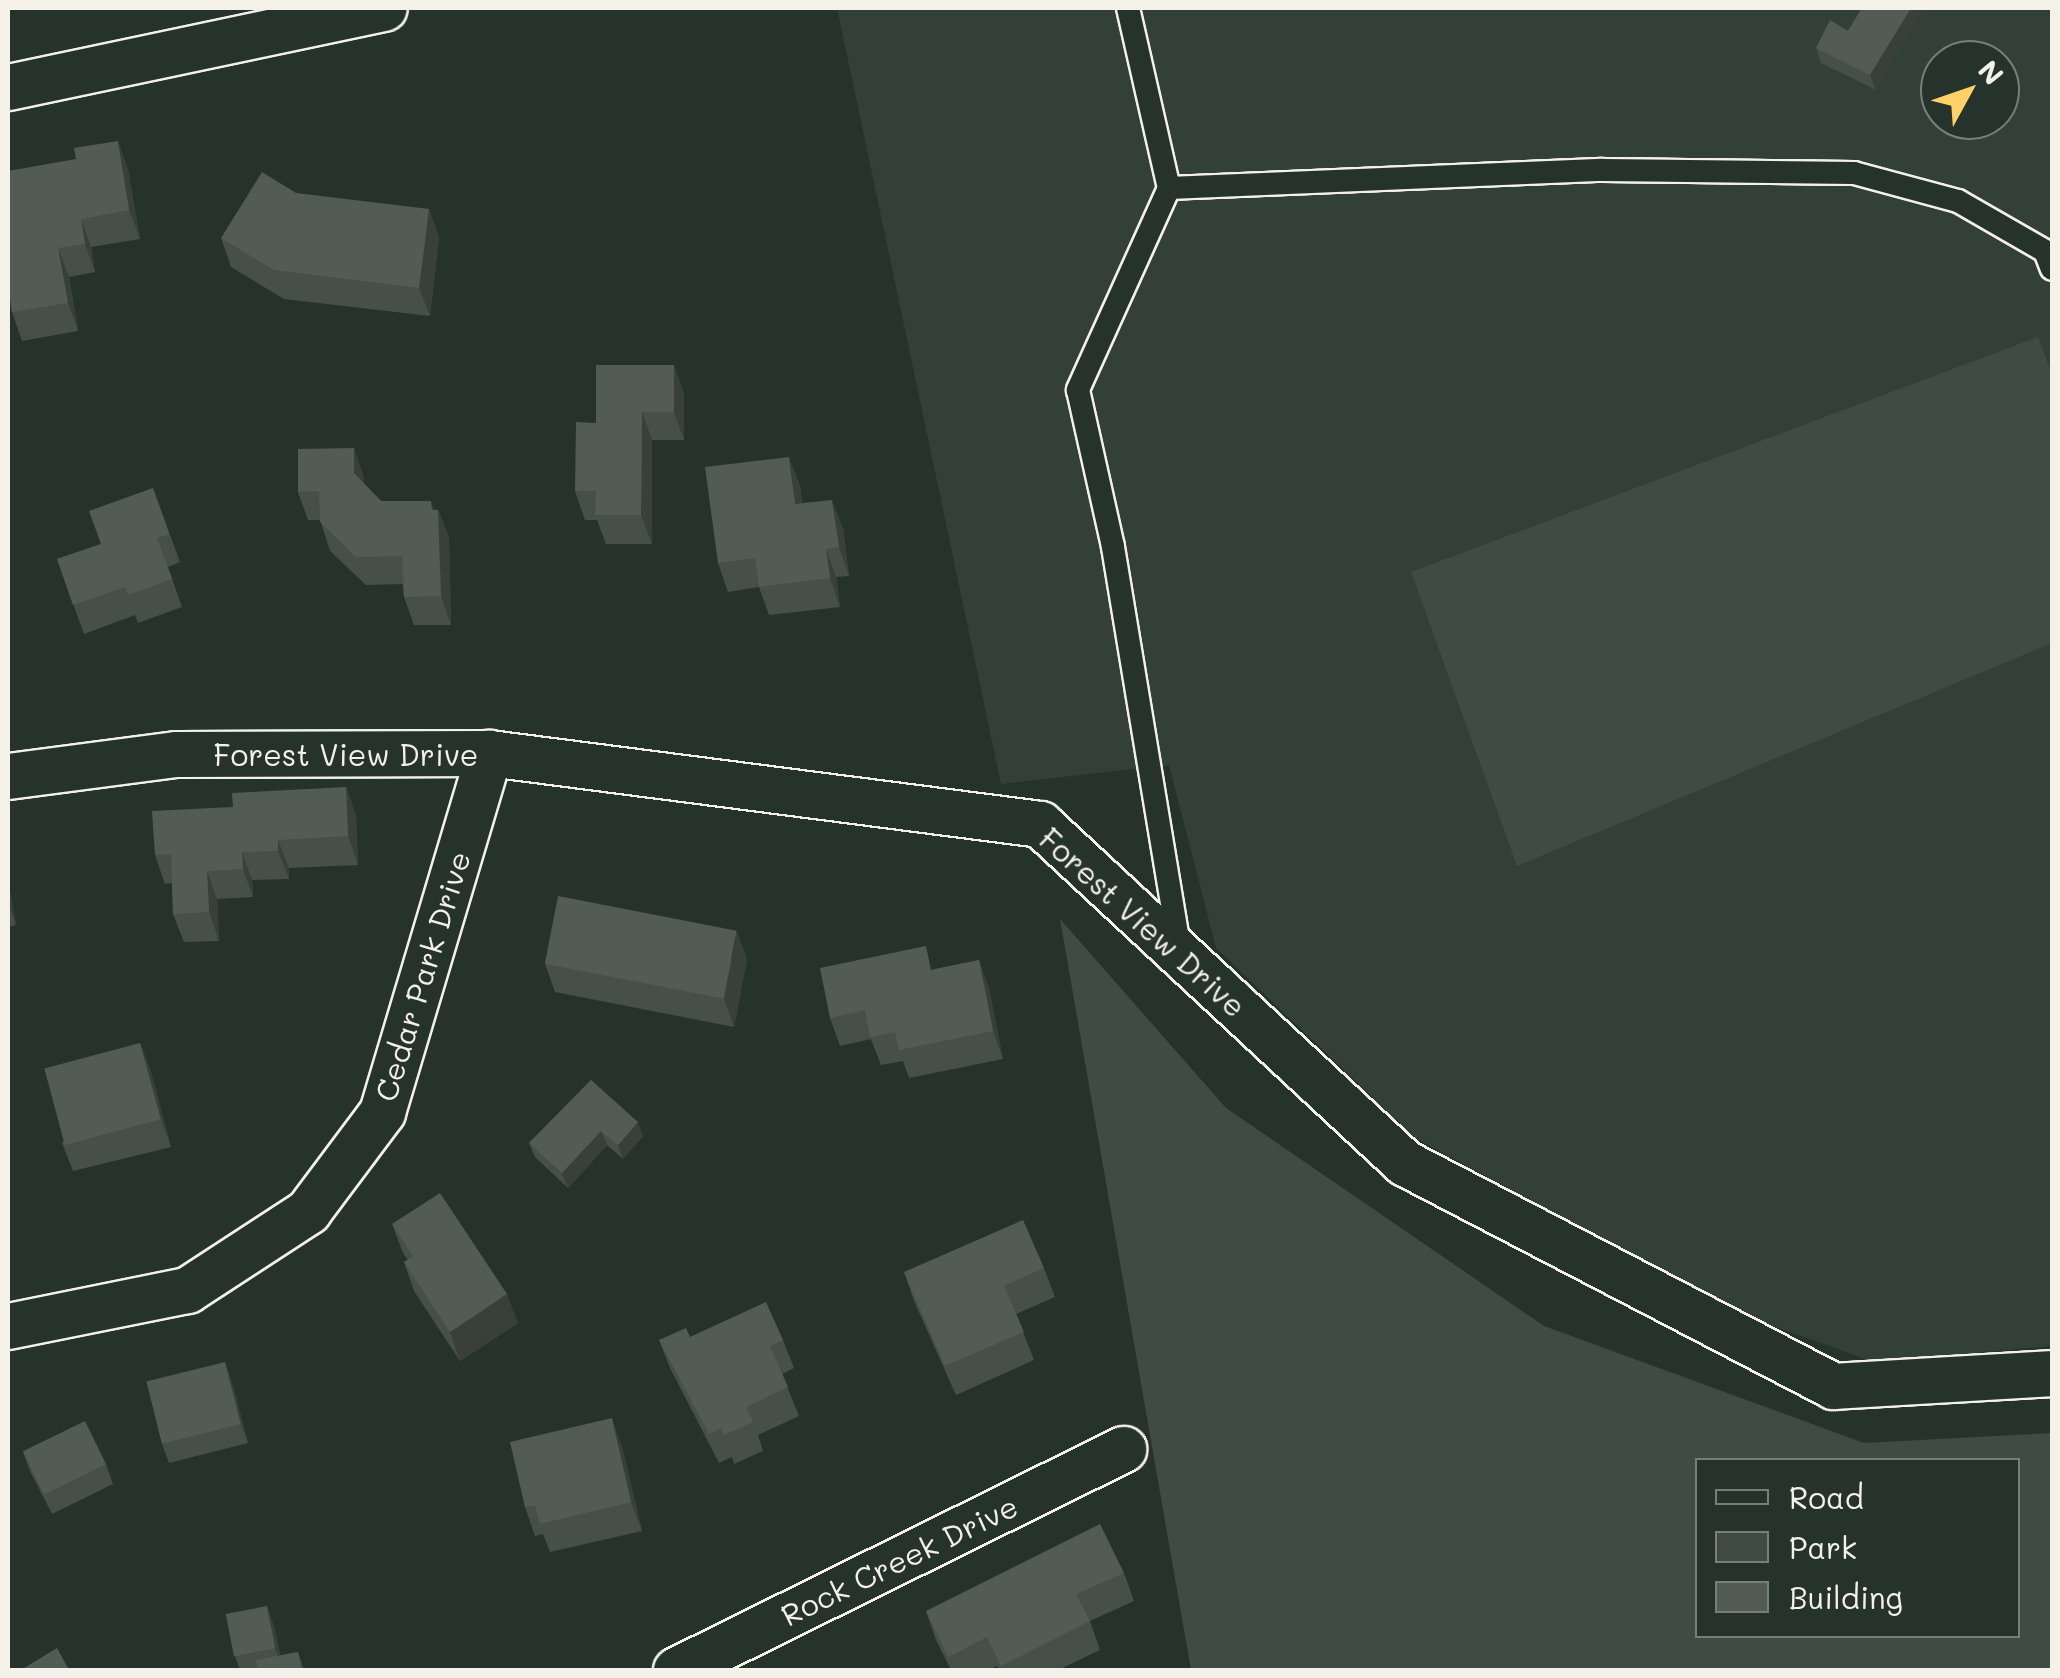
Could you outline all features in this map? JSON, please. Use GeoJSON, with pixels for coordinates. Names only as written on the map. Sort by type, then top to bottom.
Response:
{"type":"FeatureCollection","features":[{"type":"Feature","properties":{"kind":"street"},"geometry":{"type":"LineString","coordinates":[[8,87],[384,8]]}},
{"type":"Feature","properties":{"kind":"street","name":"Forest View Drive"},"geometry":{"type":"LineString","coordinates":[[8,776],[176,754],[490,754],[1040,824],[1405,1162],[1833,1386],[2052,1373]]}},
{"type":"Feature","properties":{"kind":"street","name":"Cedar Park Drive"},"geometry":{"type":"LineString","coordinates":[[8,1326],[186,1290],[308,1211],[382,1112],[490,754]]}},
{"type":"Feature","properties":{"kind":"street","name":"Rock Creek Drive"},"geometry":{"type":"LineString","coordinates":[[676,1670],[1122,1449]]}},
{"type":"Feature","properties":{"kind":"lane"},"geometry":{"type":"LineString","coordinates":[[1128,8],[1168,188],[1078,390],[1113,547],[1180,954]]}},
{"type":"Feature","properties":{"kind":"lane"},"geometry":{"type":"LineString","coordinates":[[1168,188],[1603,170],[1854,173],[1958,201],[2050,252]]}},
{"type":"Feature","properties":{"kind":"shaded area"},"geometry":{"type":"Polygon","coordinates":[[[837,8],[2052,8],[2052,1346],[1874,1362],[1748,1317],[1415,1138],[1216,948],[1169,765],[1001,784],[837,8]]]}},
{"type":"Feature","properties":{"kind":"green space"},"geometry":{"type":"Polygon","coordinates":[[[2038,337],[2052,374],[2052,643],[1517,866],[1411,572],[2038,337]]]}},
{"type":"Feature","properties":{"kind":"green space"},"geometry":{"type":"Polygon","coordinates":[[[1060,919],[1226,1108],[1544,1326],[1864,1443],[2052,1433],[2052,1670],[1191,1670],[1060,919]]]}},
{"type":"Feature","properties":{"kind":"building"},"geometry":{"type":"Polygon","coordinates":[[[1862,8],[1911,8],[1870,75],[1816,48],[1830,20],[1848,31],[1862,8]]]}},
{"type":"Feature","properties":{"kind":"building"},"geometry":{"type":"Polygon","coordinates":[[[118,141],[129,210],[81,219],[85,244],[58,248],[68,303],[12,312],[8,286],[8,171],[76,159],[74,148],[118,141]]]}},
{"type":"Feature","properties":{"kind":"building"},"geometry":{"type":"Polygon","coordinates":[[[262,172],[296,193],[429,209],[419,288],[274,270],[221,238],[262,172]]]}},
{"type":"Feature","properties":{"kind":"building"},"geometry":{"type":"Polygon","coordinates":[[[596,365],[674,365],[674,412],[642,412],[641,515],[595,515],[596,491],[575,491],[576,422],[596,423],[596,365]]]}},
{"type":"Feature","properties":{"kind":"building"},"geometry":{"type":"Polygon","coordinates":[[[354,448],[354,473],[381,501],[431,501],[432,510],[438,510],[441,596],[404,597],[402,556],[356,557],[320,522],[319,491],[298,492],[298,449],[354,448]]]}},
{"type":"Feature","properties":{"kind":"building"},"geometry":{"type":"Polygon","coordinates":[[[789,457],[795,504],[832,500],[839,547],[826,549],[830,578],[759,587],[755,558],[718,563],[705,467],[789,457]]]}},
{"type":"Feature","properties":{"kind":"building"},"geometry":{"type":"Polygon","coordinates":[[[153,488],[169,534],[157,538],[172,579],[128,595],[125,587],[73,605],[57,559],[101,544],[89,511],[153,488]]]}},
{"type":"Feature","properties":{"kind":"building"},"geometry":{"type":"Polygon","coordinates":[[[346,787],[348,836],[278,840],[278,851],[242,852],[243,869],[207,871],[209,912],[173,914],[171,854],[155,855],[152,811],[233,807],[232,793],[346,787]]]}},
{"type":"Feature","properties":{"kind":"building"},"geometry":{"type":"Polygon","coordinates":[[[558,896],[737,931],[723,998],[545,964],[558,896]]]}},
{"type":"Feature","properties":{"kind":"building"},"geometry":{"type":"Polygon","coordinates":[[[926,946],[931,970],[979,960],[993,1031],[899,1050],[895,1032],[870,1037],[865,1010],[830,1018],[820,968],[926,946]]]}},
{"type":"Feature","properties":{"kind":"building"},"geometry":{"type":"Polygon","coordinates":[[[140,1043],[160,1119],[65,1145],[44,1069],[140,1043]]]}},
{"type":"Feature","properties":{"kind":"building"},"geometry":{"type":"Polygon","coordinates":[[[591,1080],[638,1122],[618,1145],[601,1131],[562,1173],[529,1143],[591,1080]]]}},
{"type":"Feature","properties":{"kind":"building"},"geometry":{"type":"Polygon","coordinates":[[[440,1193],[507,1294],[450,1332],[404,1262],[413,1256],[392,1224],[440,1193]]]}},
{"type":"Feature","properties":{"kind":"building"},"geometry":{"type":"Polygon","coordinates":[[[1023,1220],[1044,1268],[1004,1286],[1024,1332],[945,1366],[904,1272],[1023,1220]]]}},
{"type":"Feature","properties":{"kind":"building"},"geometry":{"type":"Polygon","coordinates":[[[766,1302],[783,1340],[770,1346],[788,1387],[746,1407],[753,1422],[724,1435],[721,1428],[709,1434],[659,1340],[686,1328],[690,1337],[766,1302]]]}},
{"type":"Feature","properties":{"kind":"building"},"geometry":{"type":"Polygon","coordinates":[[[225,1362],[240,1424],[162,1444],[146,1382],[225,1362]]]}},
{"type":"Feature","properties":{"kind":"building"},"geometry":{"type":"Polygon","coordinates":[[[612,1418],[631,1502],[540,1524],[535,1505],[525,1507],[510,1442],[612,1418]]]}},
{"type":"Feature","properties":{"kind":"building"},"geometry":{"type":"Polygon","coordinates":[[[85,1421],[106,1464],[44,1494],[23,1451],[85,1421]]]}},
{"type":"Feature","properties":{"kind":"building"},"geometry":{"type":"Polygon","coordinates":[[[1100,1524],[1124,1573],[1076,1594],[1090,1621],[1001,1666],[987,1637],[948,1657],[926,1611],[1100,1524]]]}},
{"type":"Feature","properties":{"kind":"building"},"geometry":{"type":"Polygon","coordinates":[[[267,1606],[275,1648],[234,1656],[226,1614],[267,1606]]]}},
{"type":"Feature","properties":{"kind":"building"},"geometry":{"type":"Polygon","coordinates":[[[57,1648],[69,1670],[21,1670],[57,1648]]]}},
{"type":"Feature","properties":{"kind":"building"},"geometry":{"type":"Polygon","coordinates":[[[298,1652],[301,1670],[258,1670],[256,1660],[298,1652]]]}}]}
